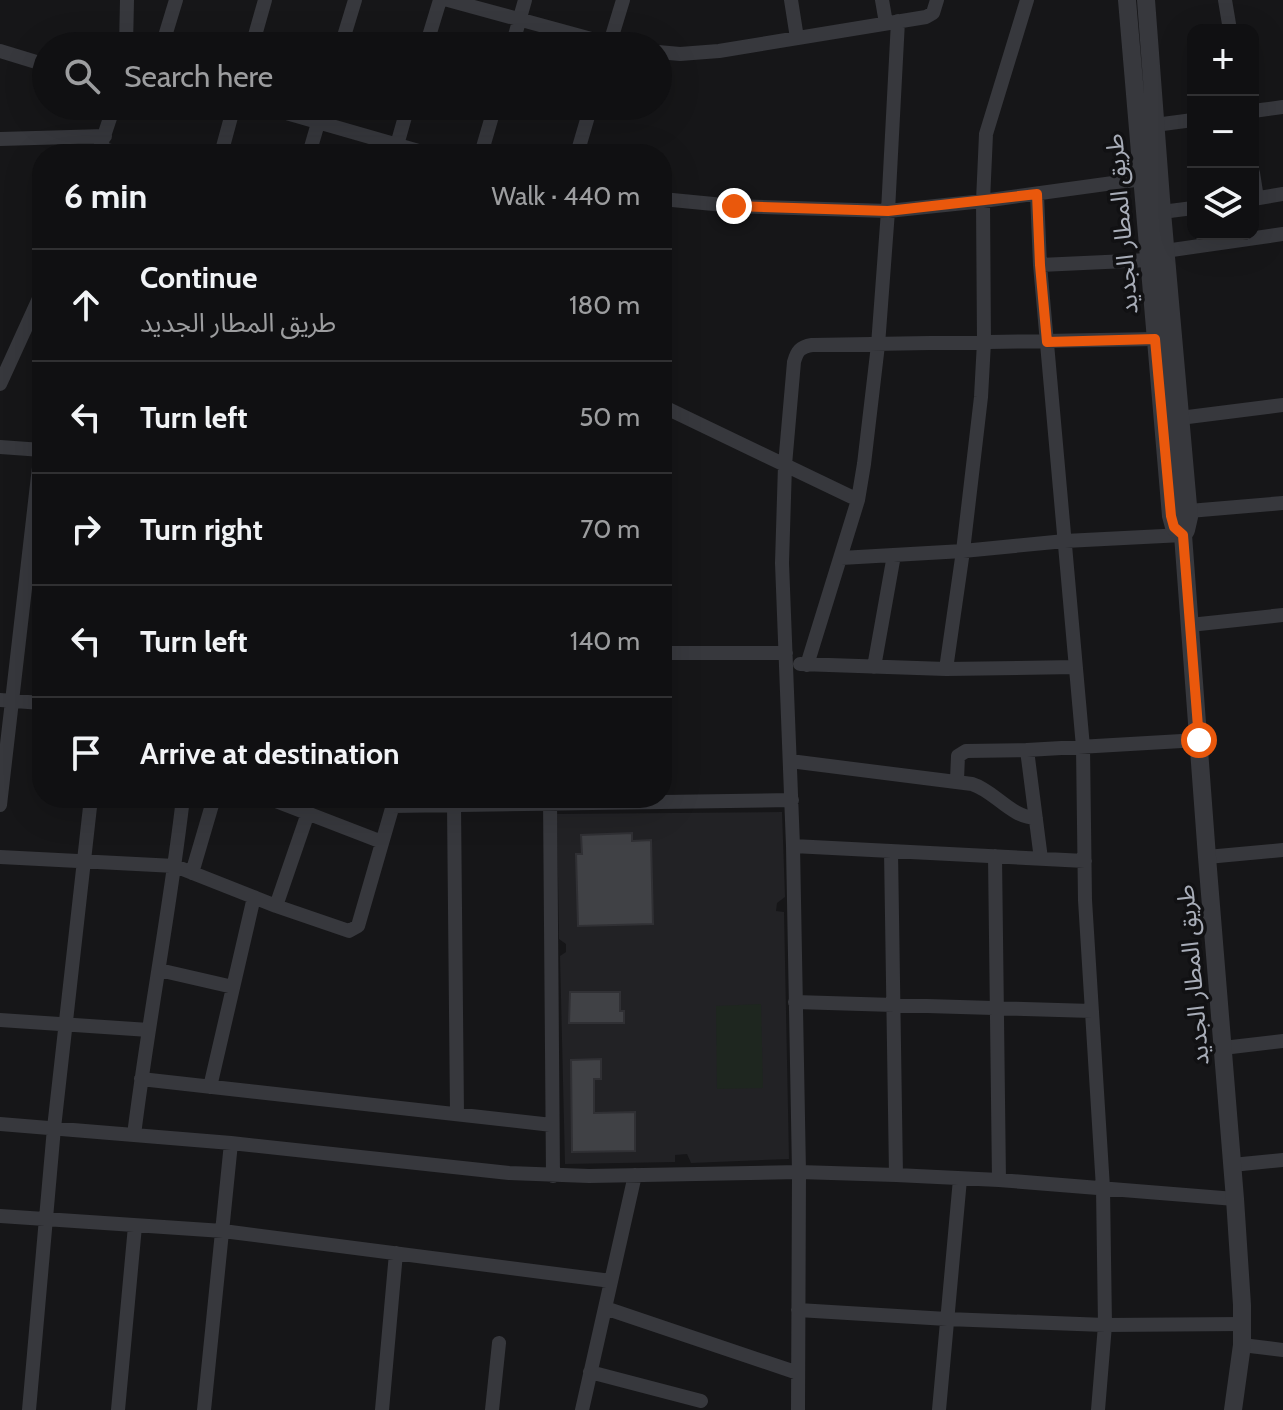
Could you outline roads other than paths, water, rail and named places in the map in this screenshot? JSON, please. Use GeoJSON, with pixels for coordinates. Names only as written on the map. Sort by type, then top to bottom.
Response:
{"type":"FeatureCollection","features":[{"type":"Feature","properties":{"kind":"street"},"geometry":{"type":"LineString","coordinates":[[126,32],[127,0]]}},
{"type":"Feature","properties":{"kind":"street"},"geometry":{"type":"LineString","coordinates":[[166,32],[176,0]]}},
{"type":"Feature","properties":{"kind":"street"},"geometry":{"type":"LineString","coordinates":[[256,32],[265,0]]}},
{"type":"Feature","properties":{"kind":"street"},"geometry":{"type":"LineString","coordinates":[[345,32],[355,0]]}},
{"type":"Feature","properties":{"kind":"street"},"geometry":{"type":"LineString","coordinates":[[430,32],[440,0]]}},
{"type":"Feature","properties":{"kind":"street"},"geometry":{"type":"LineString","coordinates":[[448,0],[561,32]]}},
{"type":"Feature","properties":{"kind":"street"},"geometry":{"type":"LineString","coordinates":[[516,32],[525,0]]}},
{"type":"Feature","properties":{"kind":"street"},"geometry":{"type":"LineString","coordinates":[[613,32],[623,0]]}},
{"type":"Feature","properties":{"kind":"street"},"geometry":{"type":"LineString","coordinates":[[791,0],[797,38]]}},
{"type":"Feature","properties":{"kind":"street"},"geometry":{"type":"LineString","coordinates":[[807,665],[858,500],[869,427],[888,211],[892,22],[882,0]]}},
{"type":"Feature","properties":{"kind":"street"},"geometry":{"type":"LineString","coordinates":[[672,52],[700,53],[930,15],[937,0]]}},
{"type":"Feature","properties":{"kind":"street"},"geometry":{"type":"LineString","coordinates":[[946,669],[981,397],[986,134],[1027,0]]}},
{"type":"Feature","properties":{"kind":"street","name":"طريق المطار الجديد"},"geometry":{"type":"LineString","coordinates":[[1127,0],[1142,179],[1157,256],[1180,418],[1189,511],[1183,535],[1242,1324],[1233,1410]]}},
{"type":"Feature","properties":{"kind":"street","name":"طريق المطار الجديد"},"geometry":{"type":"LineString","coordinates":[[1146,0],[1162,212],[1157,256],[1155,339],[1171,516],[1174,527],[1183,535]]}},
{"type":"Feature","properties":{"kind":"street"},"geometry":{"type":"LineString","coordinates":[[1225,0],[1229,24]]}},
{"type":"Feature","properties":{"kind":"street"},"geometry":{"type":"LineString","coordinates":[[0,51],[32,61]]}},
{"type":"Feature","properties":{"kind":"street"},"geometry":{"type":"LineString","coordinates":[[1259,110],[1283,107]]}},
{"type":"Feature","properties":{"kind":"street"},"geometry":{"type":"LineString","coordinates":[[102,144],[109,120]]}},
{"type":"Feature","properties":{"kind":"street"},"geometry":{"type":"LineString","coordinates":[[224,144],[230,120]]}},
{"type":"Feature","properties":{"kind":"street"},"geometry":{"type":"LineString","coordinates":[[311,120],[381,144]]}},
{"type":"Feature","properties":{"kind":"street"},"geometry":{"type":"LineString","coordinates":[[397,144],[404,120]]}},
{"type":"Feature","properties":{"kind":"street"},"geometry":{"type":"LineString","coordinates":[[484,144],[491,120]]}},
{"type":"Feature","properties":{"kind":"street"},"geometry":{"type":"LineString","coordinates":[[580,144],[587,120]]}},
{"type":"Feature","properties":{"kind":"street"},"geometry":{"type":"LineString","coordinates":[[1155,125],[1187,121]]}},
{"type":"Feature","properties":{"kind":"street"},"geometry":{"type":"LineString","coordinates":[[312,144],[318,122]]}},
{"type":"Feature","properties":{"kind":"street"},"geometry":{"type":"LineString","coordinates":[[0,139],[72,144]]}},
{"type":"Feature","properties":{"kind":"street"},"geometry":{"type":"LineString","coordinates":[[672,200],[734,206],[888,211],[1142,179]]}},
{"type":"Feature","properties":{"kind":"street"},"geometry":{"type":"LineString","coordinates":[[1037,194],[1040,265],[1083,747],[1085,900],[1103,1188],[1105,1325],[1098,1410]]}},
{"type":"Feature","properties":{"kind":"street"},"geometry":{"type":"LineString","coordinates":[[1259,198],[1283,194]]}},
{"type":"Feature","properties":{"kind":"street"},"geometry":{"type":"LineString","coordinates":[[1162,212],[1187,209]]}},
{"type":"Feature","properties":{"kind":"street"},"geometry":{"type":"LineString","coordinates":[[1040,265],[1157,256],[1283,234]]}},
{"type":"Feature","properties":{"kind":"street"},"geometry":{"type":"LineString","coordinates":[[0,384],[32,314]]}},
{"type":"Feature","properties":{"kind":"street"},"geometry":{"type":"LineString","coordinates":[[798,1410],[799,1172],[793,846],[782,563],[785,465],[794,362],[799,350],[812,345],[1155,339]]}},
{"type":"Feature","properties":{"kind":"street"},"geometry":{"type":"LineString","coordinates":[[1180,418],[1283,405]]}},
{"type":"Feature","properties":{"kind":"street"},"geometry":{"type":"LineString","coordinates":[[672,411],[858,500]]}},
{"type":"Feature","properties":{"kind":"street"},"geometry":{"type":"LineString","coordinates":[[0,447],[32,449]]}},
{"type":"Feature","properties":{"kind":"street"},"geometry":{"type":"LineString","coordinates":[[1189,511],[1283,503]]}},
{"type":"Feature","properties":{"kind":"street"},"geometry":{"type":"LineString","coordinates":[[0,805],[6,700],[32,514]]}},
{"type":"Feature","properties":{"kind":"street"},"geometry":{"type":"LineString","coordinates":[[841,558],[1183,535]]}},
{"type":"Feature","properties":{"kind":"street"},"geometry":{"type":"LineString","coordinates":[[874,667],[894,555]]}},
{"type":"Feature","properties":{"kind":"street"},"geometry":{"type":"LineString","coordinates":[[1190,625],[1283,615]]}},
{"type":"Feature","properties":{"kind":"street"},"geometry":{"type":"LineString","coordinates":[[672,653],[786,658],[807,665],[946,669],[1076,667]]}},
{"type":"Feature","properties":{"kind":"street"},"geometry":{"type":"LineString","coordinates":[[6,700],[32,702]]}},
{"type":"Feature","properties":{"kind":"street"},"geometry":{"type":"LineString","coordinates":[[957,780],[958,756],[973,751],[1199,740]]}},
{"type":"Feature","properties":{"kind":"street"},"geometry":{"type":"LineString","coordinates":[[1027,750],[1041,859]]}},
{"type":"Feature","properties":{"kind":"street"},"geometry":{"type":"LineString","coordinates":[[790,761],[957,780],[981,786],[1021,815],[1036,818]]}},
{"type":"Feature","properties":{"kind":"street"},"geometry":{"type":"LineString","coordinates":[[672,800],[792,800]]}},
{"type":"Feature","properties":{"kind":"street"},"geometry":{"type":"LineString","coordinates":[[29,1410],[54,1128],[90,808]]}},
{"type":"Feature","properties":{"kind":"street"},"geometry":{"type":"LineString","coordinates":[[134,1135],[182,808]]}},
{"type":"Feature","properties":{"kind":"street"},"geometry":{"type":"LineString","coordinates":[[192,873],[211,808]]}},
{"type":"Feature","properties":{"kind":"street"},"geometry":{"type":"LineString","coordinates":[[295,808],[382,842]]}},
{"type":"Feature","properties":{"kind":"street"},"geometry":{"type":"LineString","coordinates":[[0,857],[175,866],[349,931],[354,930],[359,921],[392,808]]}},
{"type":"Feature","properties":{"kind":"street"},"geometry":{"type":"LineString","coordinates":[[454,808],[457,1114]]}},
{"type":"Feature","properties":{"kind":"street"},"geometry":{"type":"LineString","coordinates":[[550,808],[553,1176]]}},
{"type":"Feature","properties":{"kind":"street"},"geometry":{"type":"LineString","coordinates":[[276,906],[308,813]]}},
{"type":"Feature","properties":{"kind":"street"},"geometry":{"type":"LineString","coordinates":[[793,846],[1085,861]]}},
{"type":"Feature","properties":{"kind":"street"},"geometry":{"type":"LineString","coordinates":[[1207,857],[1283,850]]}},
{"type":"Feature","properties":{"kind":"street"},"geometry":{"type":"LineString","coordinates":[[891,851],[896,1175]]}},
{"type":"Feature","properties":{"kind":"street"},"geometry":{"type":"LineString","coordinates":[[995,856],[999,1180]]}},
{"type":"Feature","properties":{"kind":"street"},"geometry":{"type":"LineString","coordinates":[[210,1087],[254,897]]}},
{"type":"Feature","properties":{"kind":"street"},"geometry":{"type":"LineString","coordinates":[[159,970],[233,987]]}},
{"type":"Feature","properties":{"kind":"street"},"geometry":{"type":"LineString","coordinates":[[795,1002],[1092,1011]]}},
{"type":"Feature","properties":{"kind":"street"},"geometry":{"type":"LineString","coordinates":[[0,1020],[149,1030]]}},
{"type":"Feature","properties":{"kind":"street"},"geometry":{"type":"LineString","coordinates":[[1223,1048],[1283,1041]]}},
{"type":"Feature","properties":{"kind":"street"},"geometry":{"type":"LineString","coordinates":[[141,1079],[552,1125]]}},
{"type":"Feature","properties":{"kind":"street"},"geometry":{"type":"LineString","coordinates":[[0,1124],[231,1143],[553,1176],[799,1172],[896,1175],[1235,1199]]}},
{"type":"Feature","properties":{"kind":"street"},"geometry":{"type":"LineString","coordinates":[[204,1410],[231,1143]]}},
{"type":"Feature","properties":{"kind":"street"},"geometry":{"type":"LineString","coordinates":[[1232,1165],[1283,1160]]}},
{"type":"Feature","properties":{"kind":"street"},"geometry":{"type":"LineString","coordinates":[[582,1410],[635,1175]]}},
{"type":"Feature","properties":{"kind":"street"},"geometry":{"type":"LineString","coordinates":[[939,1410],[960,1179]]}},
{"type":"Feature","properties":{"kind":"street"},"geometry":{"type":"LineString","coordinates":[[0,1216],[223,1231],[611,1281]]}},
{"type":"Feature","properties":{"kind":"street"},"geometry":{"type":"LineString","coordinates":[[118,1410],[135,1226]]}},
{"type":"Feature","properties":{"kind":"street"},"geometry":{"type":"LineString","coordinates":[[382,1410],[396,1253]]}},
{"type":"Feature","properties":{"kind":"street"},"geometry":{"type":"LineString","coordinates":[[605,1308],[798,1373]]}},
{"type":"Feature","properties":{"kind":"street"},"geometry":{"type":"LineString","coordinates":[[798,1310],[1105,1325],[1242,1324]]}},
{"type":"Feature","properties":{"kind":"street"},"geometry":{"type":"LineString","coordinates":[[492,1410],[499,1343]]}},
{"type":"Feature","properties":{"kind":"street"},"geometry":{"type":"LineString","coordinates":[[1242,1345],[1283,1350]]}},
{"type":"Feature","properties":{"kind":"street"},"geometry":{"type":"LineString","coordinates":[[590,1372],[701,1401]]}}]}
